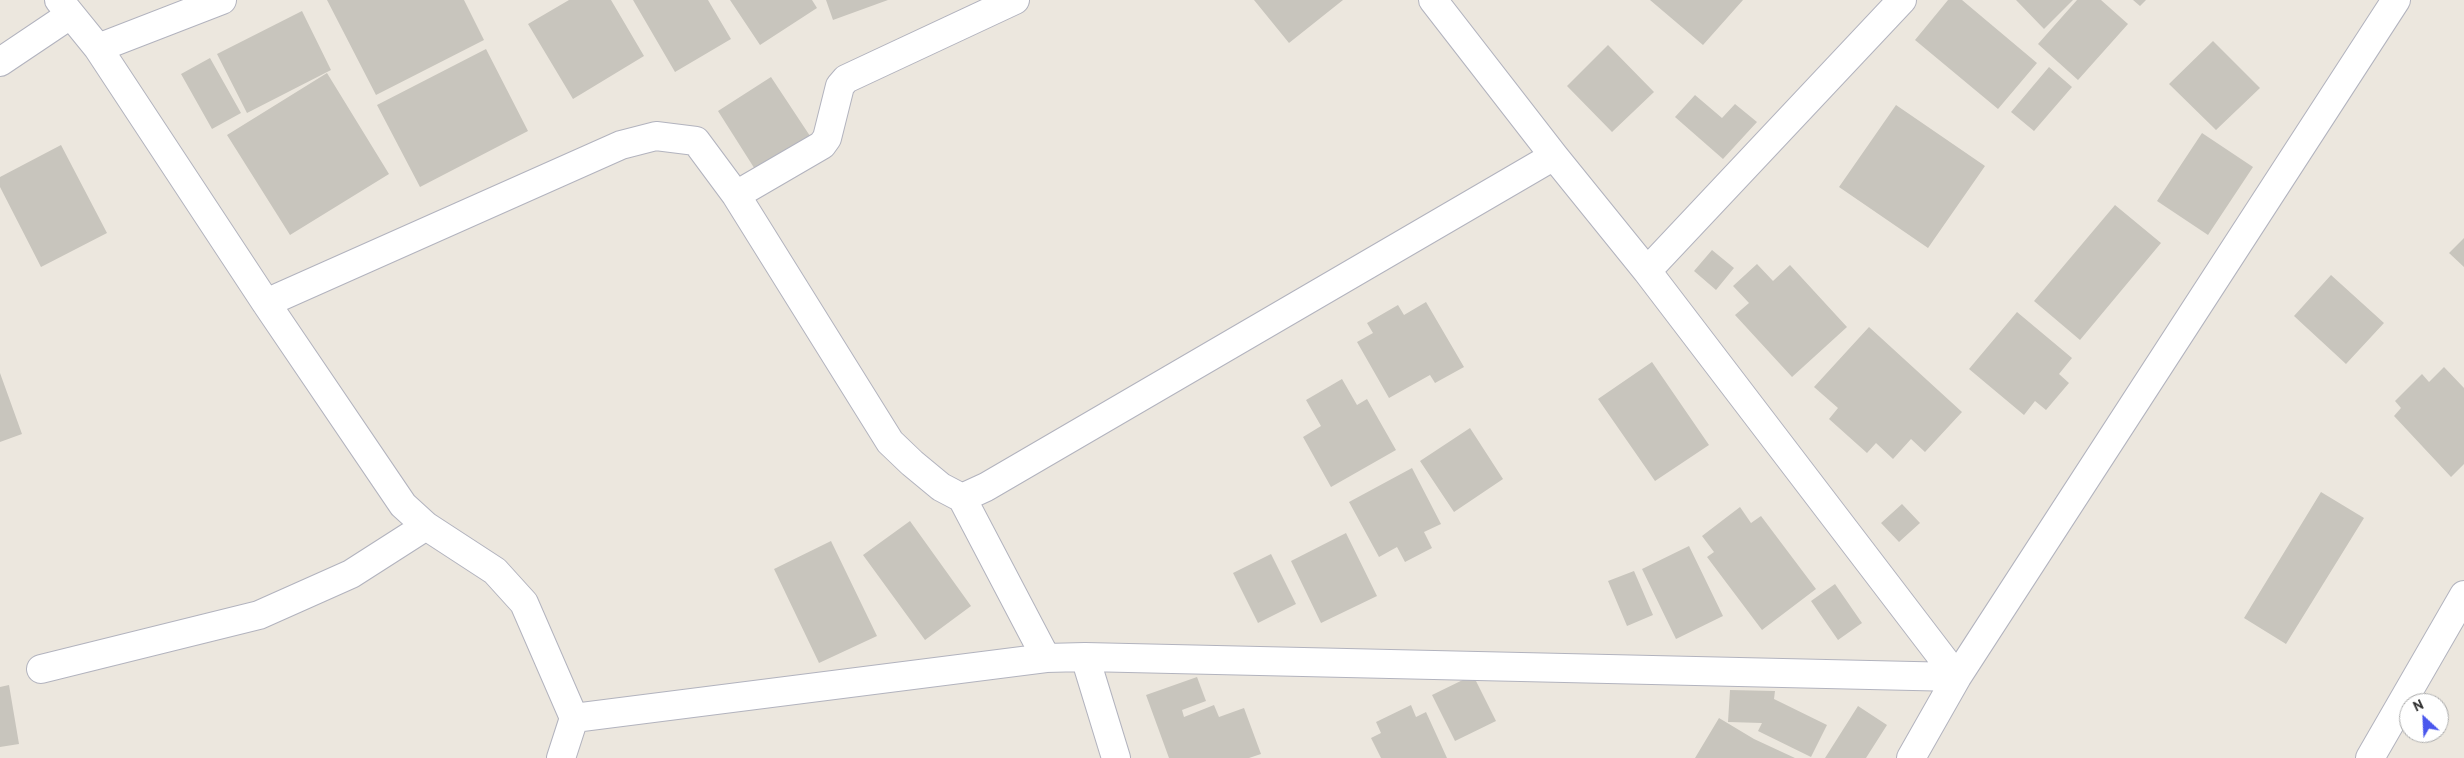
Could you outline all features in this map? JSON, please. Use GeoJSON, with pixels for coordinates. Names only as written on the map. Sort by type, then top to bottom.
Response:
{"type":"FeatureCollection","features":[{"type":"Feature","properties":{"kind":"street"},"geometry":{"type":"LineString","coordinates":[[98,48],[222,0]]}},
{"type":"Feature","properties":{"kind":"street"},"geometry":{"type":"LineString","coordinates":[[736,195],[822,145],[827,138],[840,86],[846,79],[1015,0]]}},
{"type":"Feature","properties":{"kind":"street"},"geometry":{"type":"LineString","coordinates":[[1433,0],[1554,156],[1647,271],[1957,677]]}},
{"type":"Feature","properties":{"kind":"street"},"geometry":{"type":"LineString","coordinates":[[1647,271],[1902,0]]}},
{"type":"Feature","properties":{"kind":"street"},"geometry":{"type":"LineString","coordinates":[[1910,758],[1957,677],[2396,0]]}},
{"type":"Feature","properties":{"kind":"street"},"geometry":{"type":"LineString","coordinates":[[0,62],[64,7],[98,48],[266,304],[403,505],[426,526],[495,571],[524,603],[574,718],[561,758]]}},
{"type":"Feature","properties":{"kind":"street"},"geometry":{"type":"LineString","coordinates":[[266,304],[621,145],[656,136],[696,141],[736,195],[890,442],[941,487],[962,498],[1046,658]]}},
{"type":"Feature","properties":{"kind":"street"},"geometry":{"type":"LineString","coordinates":[[962,498],[986,487],[1554,156]]}},
{"type":"Feature","properties":{"kind":"street"},"geometry":{"type":"LineString","coordinates":[[41,669],[259,615],[351,574],[426,526]]}},
{"type":"Feature","properties":{"kind":"street"},"geometry":{"type":"LineString","coordinates":[[2370,758],[2464,595]]}},
{"type":"Feature","properties":{"kind":"street"},"geometry":{"type":"LineString","coordinates":[[574,718],[1046,658],[1085,657],[1957,677]]}},
{"type":"Feature","properties":{"kind":"street"},"geometry":{"type":"LineString","coordinates":[[1085,657],[1116,758]]}},
{"type":"Feature","properties":{"kind":"building"},"geometry":{"type":"Polygon","coordinates":[[[327,0],[464,0],[484,40],[376,95],[327,0]]]}},
{"type":"Feature","properties":{"kind":"building"},"geometry":{"type":"Polygon","coordinates":[[[569,0],[611,0],[644,56],[573,99],[528,24],[569,0]]]}},
{"type":"Feature","properties":{"kind":"building"},"geometry":{"type":"Polygon","coordinates":[[[633,0],[708,0],[731,39],[675,72],[633,0]]]}},
{"type":"Feature","properties":{"kind":"building"},"geometry":{"type":"Polygon","coordinates":[[[730,0],[812,0],[817,8],[760,45],[730,0]]]}},
{"type":"Feature","properties":{"kind":"building"},"geometry":{"type":"Polygon","coordinates":[[[826,0],[888,0],[833,20],[826,0]]]}},
{"type":"Feature","properties":{"kind":"building"},"geometry":{"type":"Polygon","coordinates":[[[1254,0],[1343,0],[1289,43],[1254,0]]]}},
{"type":"Feature","properties":{"kind":"building"},"geometry":{"type":"Polygon","coordinates":[[[1650,0],[1743,0],[1703,45],[1650,0]]]}},
{"type":"Feature","properties":{"kind":"building"},"geometry":{"type":"Polygon","coordinates":[[[1948,0],[1962,0],[2037,63],[1998,109],[1915,40],[1948,0]]]}},
{"type":"Feature","properties":{"kind":"building"},"geometry":{"type":"Polygon","coordinates":[[[2016,0],[2073,0],[2044,29],[2016,0]]]}},
{"type":"Feature","properties":{"kind":"building"},"geometry":{"type":"Polygon","coordinates":[[[2077,0],[2101,0],[2128,24],[2078,80],[2038,44],[2077,0]]]}},
{"type":"Feature","properties":{"kind":"building"},"geometry":{"type":"Polygon","coordinates":[[[2133,0],[2146,0],[2140,6],[2133,0]]]}},
{"type":"Feature","properties":{"kind":"building"},"geometry":{"type":"Polygon","coordinates":[[[302,11],[331,70],[247,113],[217,54],[302,11]]]}},
{"type":"Feature","properties":{"kind":"building"},"geometry":{"type":"Polygon","coordinates":[[[2213,41],[2260,88],[2216,130],[2169,84],[2213,41]]]}},
{"type":"Feature","properties":{"kind":"building"},"geometry":{"type":"Polygon","coordinates":[[[1608,45],[1654,92],[1612,132],[1567,86],[1608,45]]]}},
{"type":"Feature","properties":{"kind":"building"},"geometry":{"type":"Polygon","coordinates":[[[486,49],[528,131],[420,187],[377,105],[486,49]]]}},
{"type":"Feature","properties":{"kind":"building"},"geometry":{"type":"Polygon","coordinates":[[[210,58],[241,113],[212,129],[181,74],[210,58]]]}},
{"type":"Feature","properties":{"kind":"building"},"geometry":{"type":"Polygon","coordinates":[[[2049,67],[2072,87],[2034,131],[2011,112],[2049,67]]]}},
{"type":"Feature","properties":{"kind":"building"},"geometry":{"type":"Polygon","coordinates":[[[327,73],[389,174],[290,235],[227,135],[327,73]]]}},
{"type":"Feature","properties":{"kind":"building"},"geometry":{"type":"Polygon","coordinates":[[[771,77],[812,139],[758,174],[718,111],[771,77]]]}},
{"type":"Feature","properties":{"kind":"building"},"geometry":{"type":"Polygon","coordinates":[[[1695,95],[1722,118],[1735,104],[1757,122],[1723,159],[1675,117],[1695,95]]]}},
{"type":"Feature","properties":{"kind":"building"},"geometry":{"type":"Polygon","coordinates":[[[1896,105],[1985,166],[1928,248],[1839,187],[1896,105]]]}},
{"type":"Feature","properties":{"kind":"building"},"geometry":{"type":"Polygon","coordinates":[[[2202,133],[2253,167],[2208,235],[2157,201],[2202,133]]]}},
{"type":"Feature","properties":{"kind":"building"},"geometry":{"type":"Polygon","coordinates":[[[61,145],[107,233],[41,267],[0,187],[0,177],[61,145]]]}},
{"type":"Feature","properties":{"kind":"building"},"geometry":{"type":"Polygon","coordinates":[[[2115,205],[2161,243],[2080,340],[2034,301],[2115,205]]]}},
{"type":"Feature","properties":{"kind":"building"},"geometry":{"type":"Polygon","coordinates":[[[2464,238],[2464,267],[2449,253],[2464,238]]]}},
{"type":"Feature","properties":{"kind":"building"},"geometry":{"type":"Polygon","coordinates":[[[1712,250],[1734,268],[1716,290],[1694,271],[1712,250]]]}},
{"type":"Feature","properties":{"kind":"building"},"geometry":{"type":"Polygon","coordinates":[[[1757,264],[1773,281],[1790,265],[1847,327],[1792,377],[1735,315],[1749,303],[1733,286],[1757,264]]]}},
{"type":"Feature","properties":{"kind":"building"},"geometry":{"type":"Polygon","coordinates":[[[2331,275],[2384,323],[2346,364],[2294,316],[2331,275]]]}},
{"type":"Feature","properties":{"kind":"building"},"geometry":{"type":"Polygon","coordinates":[[[1426,302],[1464,367],[1435,383],[1430,375],[1389,398],[1357,342],[1373,333],[1367,323],[1398,305],[1404,315],[1426,302]]]}},
{"type":"Feature","properties":{"kind":"building"},"geometry":{"type":"Polygon","coordinates":[[[2017,312],[2072,358],[2059,374],[2069,383],[2046,410],[2035,401],[2024,415],[1969,369],[2017,312]]]}},
{"type":"Feature","properties":{"kind":"building"},"geometry":{"type":"Polygon","coordinates":[[[1869,327],[1962,412],[1925,452],[1911,439],[1893,459],[1876,443],[1867,453],[1829,419],[1838,408],[1814,387],[1869,327]]]}},
{"type":"Feature","properties":{"kind":"building"},"geometry":{"type":"Polygon","coordinates":[[[1652,362],[1709,445],[1655,481],[1598,399],[1652,362]]]}},
{"type":"Feature","properties":{"kind":"building"},"geometry":{"type":"Polygon","coordinates":[[[2444,367],[2464,388],[2464,464],[2451,477],[2394,416],[2401,408],[2395,401],[2422,374],[2429,382],[2444,367]]]}},
{"type":"Feature","properties":{"kind":"building"},"geometry":{"type":"Polygon","coordinates":[[[0,373],[22,434],[0,442],[0,373]]]}},
{"type":"Feature","properties":{"kind":"building"},"geometry":{"type":"Polygon","coordinates":[[[1342,379],[1357,405],[1367,399],[1396,450],[1331,487],[1303,437],[1321,426],[1306,400],[1342,379]]]}},
{"type":"Feature","properties":{"kind":"building"},"geometry":{"type":"Polygon","coordinates":[[[1470,428],[1503,479],[1454,512],[1420,461],[1470,428]]]}},
{"type":"Feature","properties":{"kind":"building"},"geometry":{"type":"Polygon","coordinates":[[[1412,468],[1441,524],[1424,532],[1432,548],[1405,562],[1397,547],[1379,557],[1349,502],[1412,468]]]}},
{"type":"Feature","properties":{"kind":"building"},"geometry":{"type":"Polygon","coordinates":[[[2321,492],[2364,518],[2286,644],[2244,618],[2321,492]]]}},
{"type":"Feature","properties":{"kind":"building"},"geometry":{"type":"Polygon","coordinates":[[[1902,504],[1920,523],[1899,542],[1881,523],[1902,504]]]}},
{"type":"Feature","properties":{"kind":"building"},"geometry":{"type":"Polygon","coordinates":[[[1740,507],[1751,523],[1761,516],[1816,589],[1762,630],[1707,557],[1714,552],[1702,536],[1740,507]]]}},
{"type":"Feature","properties":{"kind":"building"},"geometry":{"type":"Polygon","coordinates":[[[910,521],[971,606],[925,640],[863,555],[910,521]]]}},
{"type":"Feature","properties":{"kind":"building"},"geometry":{"type":"Polygon","coordinates":[[[1346,533],[1377,596],[1321,623],[1291,561],[1346,533]]]}},
{"type":"Feature","properties":{"kind":"building"},"geometry":{"type":"Polygon","coordinates":[[[831,541],[877,636],[819,663],[774,569],[831,541]]]}},
{"type":"Feature","properties":{"kind":"building"},"geometry":{"type":"Polygon","coordinates":[[[1689,546],[1723,616],[1676,639],[1642,569],[1689,546]]]}},
{"type":"Feature","properties":{"kind":"building"},"geometry":{"type":"Polygon","coordinates":[[[1271,554],[1296,604],[1258,623],[1233,573],[1271,554]]]}},
{"type":"Feature","properties":{"kind":"building"},"geometry":{"type":"Polygon","coordinates":[[[1634,571],[1653,615],[1627,626],[1608,581],[1634,571]]]}},
{"type":"Feature","properties":{"kind":"building"},"geometry":{"type":"Polygon","coordinates":[[[1835,584],[1862,623],[1838,640],[1811,601],[1835,584]]]}},
{"type":"Feature","properties":{"kind":"building"},"geometry":{"type":"Polygon","coordinates":[[[1473,675],[1496,721],[1455,741],[1432,695],[1473,675]]]}},
{"type":"Feature","properties":{"kind":"building"},"geometry":{"type":"Polygon","coordinates":[[[1197,677],[1206,701],[1182,710],[1184,717],[1214,705],[1219,717],[1244,708],[1261,754],[1249,758],[1169,758],[1146,695],[1197,677]]]}},
{"type":"Feature","properties":{"kind":"building"},"geometry":{"type":"Polygon","coordinates":[[[9,685],[19,744],[0,747],[0,687],[9,685]]]}},
{"type":"Feature","properties":{"kind":"building"},"geometry":{"type":"Polygon","coordinates":[[[1730,690],[1775,691],[1774,699],[1827,725],[1811,757],[1758,731],[1762,723],[1728,722],[1730,690]]]}},
{"type":"Feature","properties":{"kind":"building"},"geometry":{"type":"Polygon","coordinates":[[[1411,705],[1416,717],[1426,712],[1447,758],[1381,758],[1371,738],[1381,733],[1376,722],[1411,705]]]}},
{"type":"Feature","properties":{"kind":"building"},"geometry":{"type":"Polygon","coordinates":[[[1858,706],[1887,725],[1866,758],[1825,758],[1858,706]]]}},
{"type":"Feature","properties":{"kind":"building"},"geometry":{"type":"Polygon","coordinates":[[[1719,718],[1754,739],[1795,758],[1695,758],[1719,718]]]}}]}
